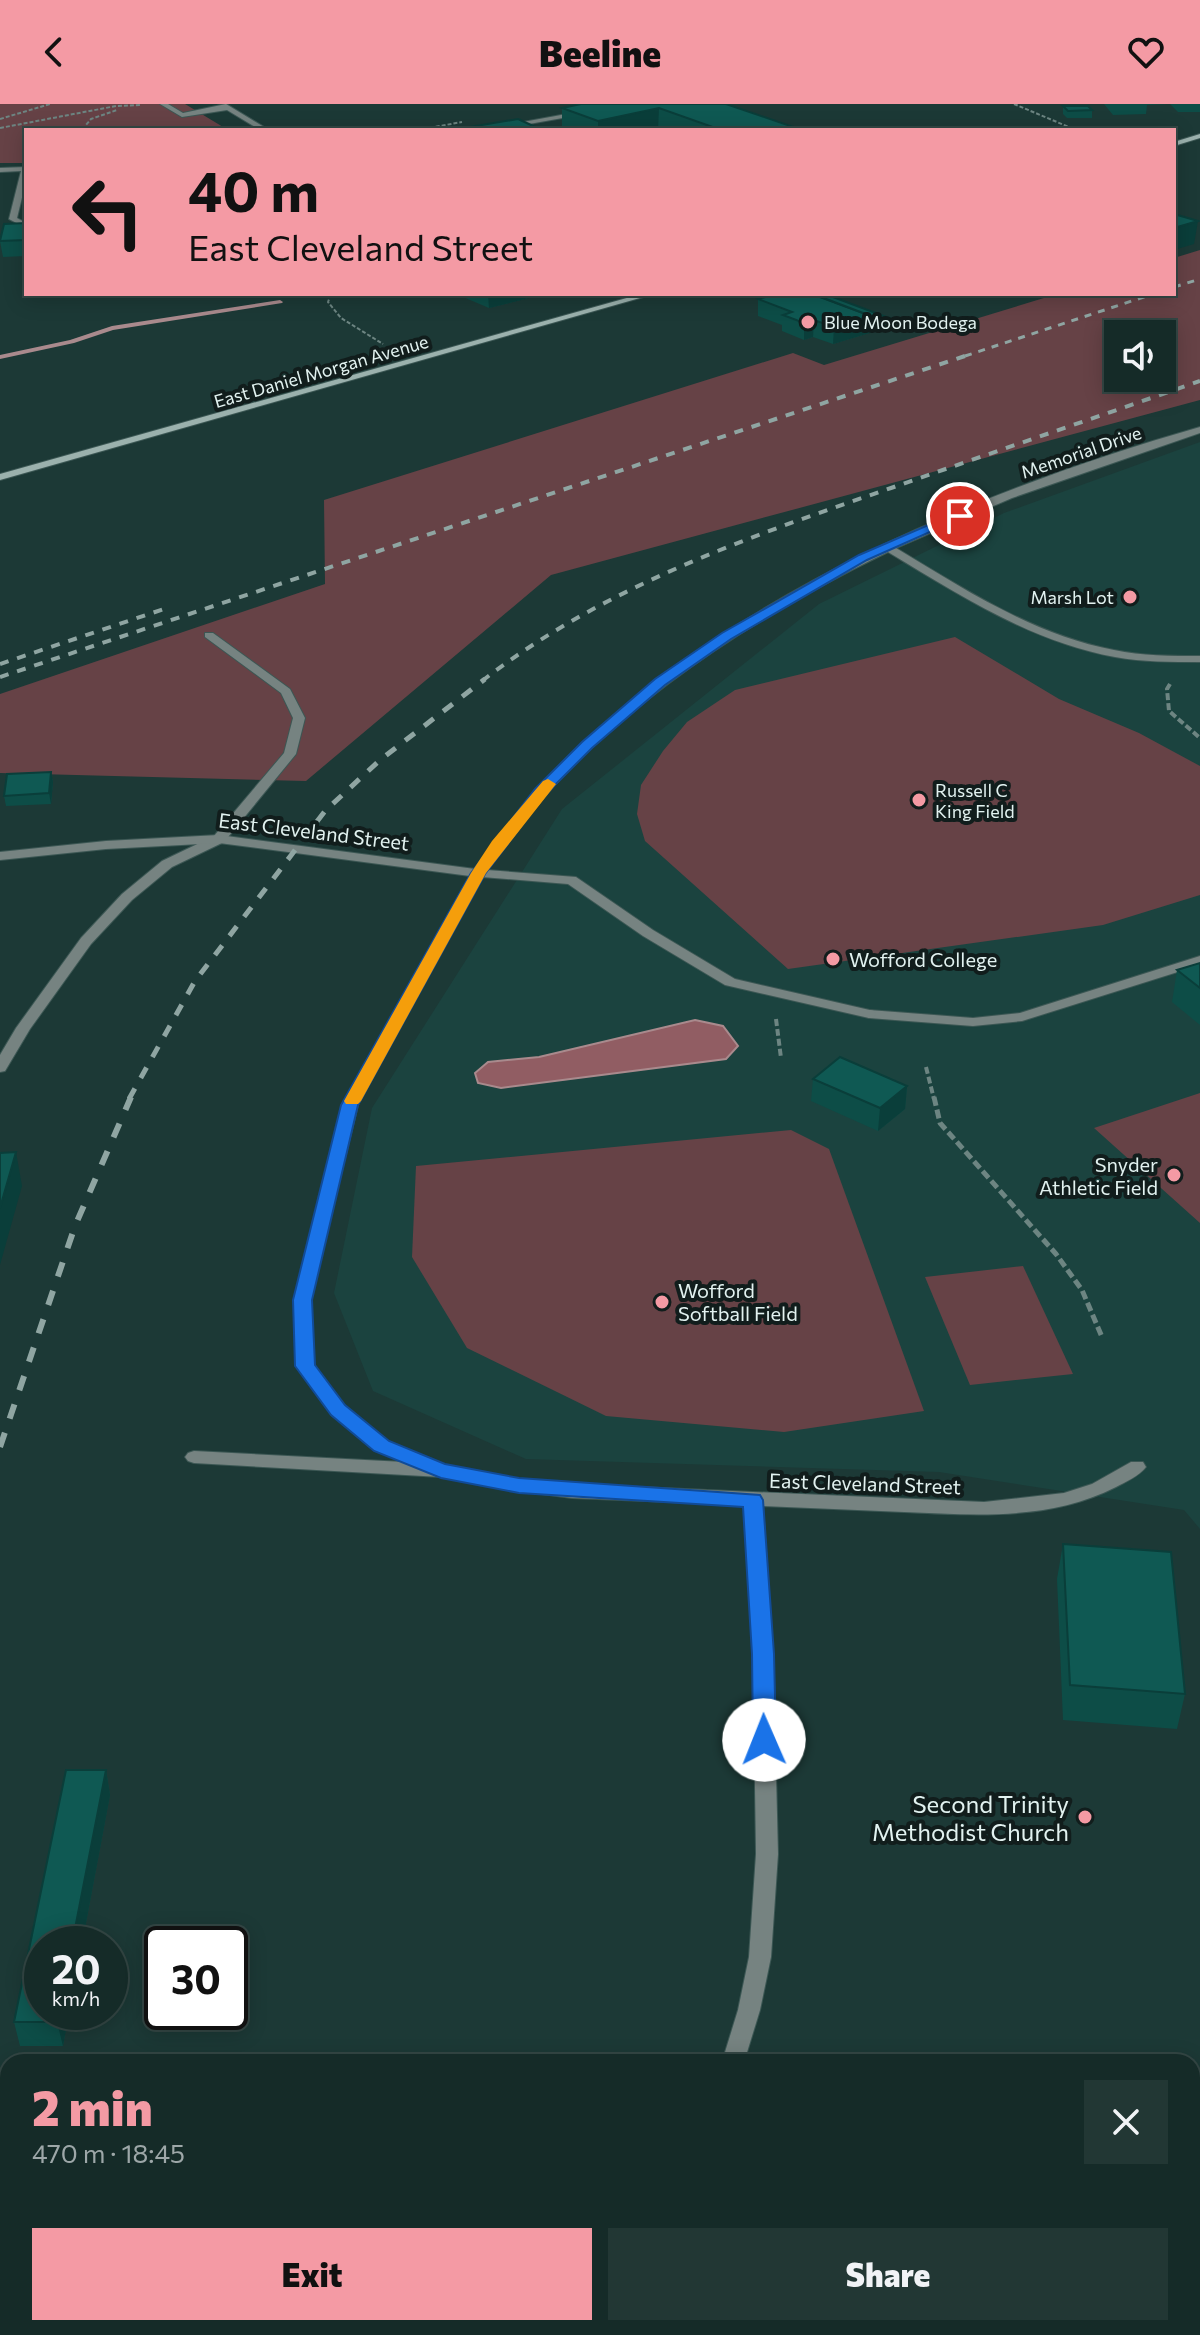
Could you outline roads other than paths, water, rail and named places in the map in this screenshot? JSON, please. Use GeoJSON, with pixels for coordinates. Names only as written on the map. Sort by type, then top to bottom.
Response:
{"type":"FeatureCollection","features":[{"type":"Feature","properties":{"kind":"main road"},"geometry":{"type":"LineString","coordinates":[[1176,143],[1200,136]]}},
{"type":"Feature","properties":{"kind":"main road","name":"East Daniel Morgan Avenue"},"geometry":{"type":"LineString","coordinates":[[0,477],[643,296]]}},
{"type":"Feature","properties":{"kind":"street"},"geometry":{"type":"LineString","coordinates":[[163,104],[182,115],[225,106],[262,128]]}},
{"type":"Feature","properties":{"kind":"street"},"geometry":{"type":"LineString","coordinates":[[495,128],[593,112]]}},
{"type":"Feature","properties":{"kind":"street"},"geometry":{"type":"LineString","coordinates":[[0,170],[24,169]]}},
{"type":"Feature","properties":{"kind":"street"},"geometry":{"type":"LineString","coordinates":[[22,198],[13,219],[24,225]]}},
{"type":"Feature","properties":{"kind":"street","name":"Memorial Drive"},"geometry":{"type":"LineString","coordinates":[[478,873],[540,792],[587,745],[660,682],[796,594],[887,547],[984,505],[1200,430]]}},
{"type":"Feature","properties":{"kind":"street"},"geometry":{"type":"LineString","coordinates":[[887,547],[953,587],[1050,637],[1107,655],[1177,661],[1200,659]]}},
{"type":"Feature","properties":{"kind":"street"},"geometry":{"type":"LineString","coordinates":[[0,1068],[23,1028],[86,941],[127,897],[167,864],[219,839],[290,754],[299,718],[286,691],[209,635]]}},
{"type":"Feature","properties":{"kind":"street","name":"East Cleveland Street"},"geometry":{"type":"LineString","coordinates":[[0,856],[106,845],[219,839],[478,873],[571,880],[648,933],[730,982],[869,1014],[973,1022],[1022,1017],[1200,960]]}},
{"type":"Feature","properties":{"kind":"street","name":"East Cleveland Street"},"geometry":{"type":"LineString","coordinates":[[441,1471],[381,1446],[338,1410],[305,1366],[302,1300],[350,1105],[478,873]]}},
{"type":"Feature","properties":{"kind":"street","name":"East Cleveland Street"},"geometry":{"type":"LineString","coordinates":[[194,1457],[441,1471],[572,1491],[984,1509],[1050,1505],[1101,1490],[1137,1467]]}},
{"type":"Feature","properties":{"kind":"street"},"geometry":{"type":"LineString","coordinates":[[735,2054],[760,1957],[767,1854],[763,1654],[753,1500]]}},
{"type":"Feature","properties":{"kind":"waterway"},"geometry":{"type":"LineString","coordinates":[[0,357],[72,342],[112,328],[280,302]]}},
{"type":"Feature","properties":{"kind":"railway"},"geometry":{"type":"LineString","coordinates":[[1176,286],[1200,279]]}},
{"type":"Feature","properties":{"kind":"railway"},"geometry":{"type":"LineString","coordinates":[[965,356],[1147,296]]}},
{"type":"Feature","properties":{"kind":"railway"},"geometry":{"type":"LineString","coordinates":[[0,677],[971,354]]}},
{"type":"Feature","properties":{"kind":"railway"},"geometry":{"type":"LineString","coordinates":[[482,681],[577,618],[678,568],[784,526],[1200,381]]}},
{"type":"Feature","properties":{"kind":"railway"},"geometry":{"type":"LineString","coordinates":[[0,664],[167,608]]}},
{"type":"Feature","properties":{"kind":"railway"},"geometry":{"type":"LineString","coordinates":[[129,1099],[195,981],[325,811],[380,760],[485,679]]}},
{"type":"Feature","properties":{"kind":"railway"},"geometry":{"type":"LineString","coordinates":[[0,1447],[75,1226],[131,1097]]}},
{"type":"Feature","properties":{"kind":"place","name":"Blue Moon Bodega"},"geometry":{"type":"Point","coordinates":[808,322]}},
{"type":"Feature","properties":{"kind":"place","name":"Marsh Lot"},"geometry":{"type":"Point","coordinates":[1130,597]}},
{"type":"Feature","properties":{"kind":"place","name":"Russell C King Field"},"geometry":{"type":"Point","coordinates":[919,800]}},
{"type":"Feature","properties":{"kind":"place","name":"Wofford College"},"geometry":{"type":"Point","coordinates":[833,959]}},
{"type":"Feature","properties":{"kind":"place","name":"Snyder Athletic Field"},"geometry":{"type":"Point","coordinates":[1174,1175]}},
{"type":"Feature","properties":{"kind":"place","name":"Wofford Softball Field"},"geometry":{"type":"Point","coordinates":[662,1302]}},
{"type":"Feature","properties":{"kind":"place","name":"Second Trinity Methodist Church"},"geometry":{"type":"Point","coordinates":[1085,1817]}}]}
